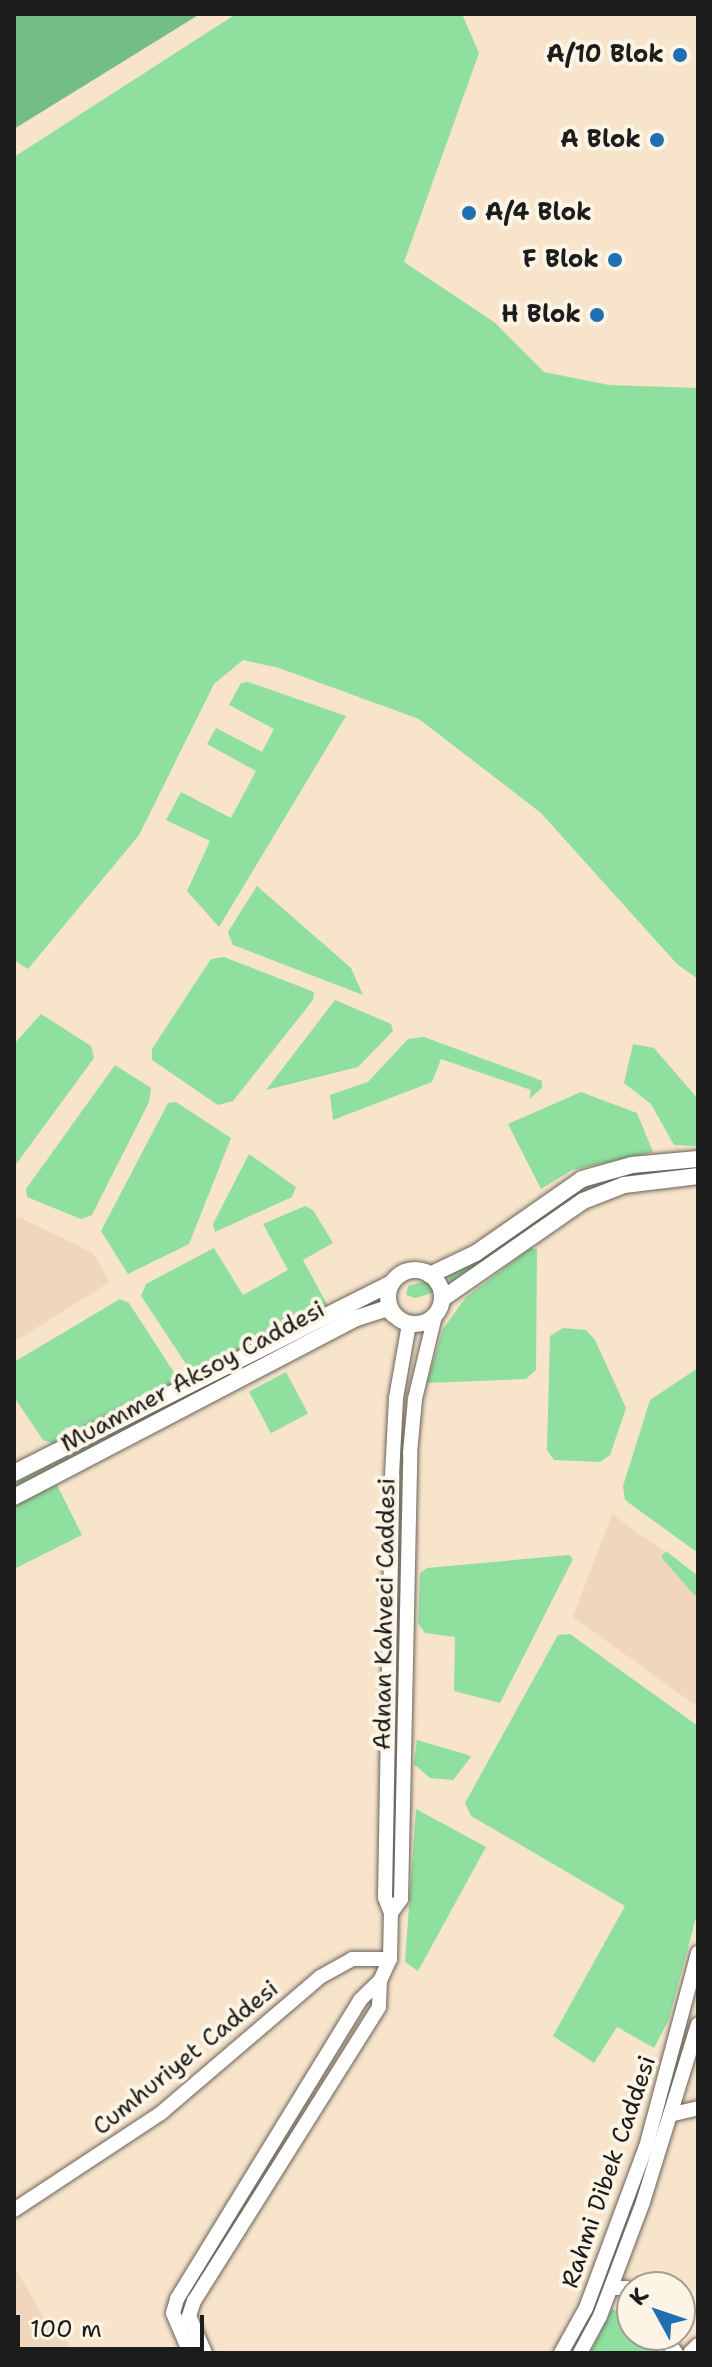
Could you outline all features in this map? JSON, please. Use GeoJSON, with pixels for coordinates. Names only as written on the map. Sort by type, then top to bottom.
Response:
{"type":"FeatureCollection","features":[{"type":"Feature","properties":{"kind":"main road"},"geometry":{"type":"LineString","coordinates":[[14,1473],[392,1283],[405,1272],[430,1275],[476,1253],[582,1179],[632,1165],[698,1159]]}},
{"type":"Feature","properties":{"kind":"main road"},"geometry":{"type":"LineString","coordinates":[[392,1283],[388,1300],[401,1320],[435,1316],[442,1299],[583,1201],[624,1185],[698,1176]]}},
{"type":"Feature","properties":{"kind":"main road"},"geometry":{"type":"LineString","coordinates":[[430,1275],[442,1299]]}},
{"type":"Feature","properties":{"kind":"main road","name":"Muammer Aksoy Caddesi"},"geometry":{"type":"LineString","coordinates":[[14,1497],[357,1318],[387,1308],[401,1320]]}},
{"type":"Feature","properties":{"kind":"main road","name":"Adnan Kahveci Caddesi"},"geometry":{"type":"LineString","coordinates":[[391,1913],[401,1899],[410,1453],[415,1399],[435,1316]]}},
{"type":"Feature","properties":{"kind":"main road","name":"Adnan Kahveci Caddesi"},"geometry":{"type":"LineString","coordinates":[[205,2353],[189,2316],[194,2301],[379,2007],[380,1981],[390,1959],[391,1913],[385,1882],[392,1475],[401,1320]]}},
{"type":"Feature","properties":{"kind":"main road","name":"Rahmi Dibek Caddesi"},"geometry":{"type":"LineString","coordinates":[[561,2353],[586,2308],[646,2147],[698,1953]]}},
{"type":"Feature","properties":{"kind":"main road","name":"Cumhuriyet Caddesi"},"geometry":{"type":"LineString","coordinates":[[14,2210],[161,2113],[320,1977],[352,1959],[390,1959]]}},
{"type":"Feature","properties":{"kind":"main road"},"geometry":{"type":"LineString","coordinates":[[190,2353],[173,2313],[177,2299],[360,2000],[380,1981]]}},
{"type":"Feature","properties":{"kind":"main road","name":"Rahmi Dibek Caddesi"},"geometry":{"type":"LineString","coordinates":[[580,2353],[612,2288],[673,2114],[698,2024]]}},
{"type":"Feature","properties":{"kind":"main road"},"geometry":{"type":"LineString","coordinates":[[673,2114],[698,2108]]}},
{"type":"Feature","properties":{"kind":"main road"},"geometry":{"type":"LineString","coordinates":[[690,2353],[698,2345]]}},
{"type":"Feature","properties":{"kind":"shaded area"},"geometry":{"type":"Polygon","coordinates":[[[19,1217],[93,1253],[110,1282],[14,1342],[14,1219],[19,1217]]]}},
{"type":"Feature","properties":{"kind":"shaded area"},"geometry":{"type":"Polygon","coordinates":[[[612,1514],[698,1576],[698,1707],[573,1617],[612,1514]]]}},
{"type":"Feature","properties":{"kind":"shaded area"},"geometry":{"type":"Polygon","coordinates":[[[14,2266],[51,2330],[64,2337],[73,2353],[14,2353],[14,2266]]]}},
{"type":"Feature","properties":{"kind":"green space"},"geometry":{"type":"Polygon","coordinates":[[[14,14],[200,14],[14,129],[14,14]]]}},
{"type":"Feature","properties":{"kind":"green space"},"geometry":{"type":"Polygon","coordinates":[[[236,14],[462,14],[479,53],[404,262],[494,322],[544,372],[609,385],[698,388],[698,979],[677,964],[541,813],[419,719],[279,668],[243,660],[214,684],[139,835],[28,969],[14,960],[14,157],[236,14]]]}},
{"type":"Feature","properties":{"kind":"green space"},"geometry":{"type":"Polygon","coordinates":[[[248,682],[346,716],[219,927],[187,891],[210,841],[166,820],[181,792],[231,818],[256,771],[207,744],[216,728],[262,752],[274,729],[229,705],[241,683],[248,682]]]}},
{"type":"Feature","properties":{"kind":"green space"},"geometry":{"type":"Polygon","coordinates":[[[257,886],[351,968],[363,995],[233,945],[228,932],[257,886]]]}},
{"type":"Feature","properties":{"kind":"green space"},"geometry":{"type":"Polygon","coordinates":[[[224,957],[314,992],[313,1000],[233,1101],[218,1105],[152,1060],[152,1049],[211,959],[224,957]]]}},
{"type":"Feature","properties":{"kind":"green space"},"geometry":{"type":"Polygon","coordinates":[[[335,1000],[391,1024],[393,1031],[358,1067],[266,1090],[335,1000]]]}},
{"type":"Feature","properties":{"kind":"green space"},"geometry":{"type":"Polygon","coordinates":[[[41,1014],[91,1046],[94,1058],[14,1167],[14,1044],[41,1014]]]}},
{"type":"Feature","properties":{"kind":"green space"},"geometry":{"type":"Polygon","coordinates":[[[424,1037],[542,1081],[542,1088],[529,1099],[531,1090],[441,1059],[432,1082],[333,1120],[330,1095],[368,1082],[408,1039],[424,1037]]]}},
{"type":"Feature","properties":{"kind":"green space"},"geometry":{"type":"Polygon","coordinates":[[[633,1044],[654,1048],[698,1099],[698,1146],[674,1145],[651,1104],[624,1083],[633,1044]]]}},
{"type":"Feature","properties":{"kind":"green space"},"geometry":{"type":"Polygon","coordinates":[[[115,1065],[151,1088],[149,1102],[92,1215],[81,1219],[27,1197],[26,1189],[115,1065]]]}},
{"type":"Feature","properties":{"kind":"green space"},"geometry":{"type":"Polygon","coordinates":[[[581,1092],[637,1113],[653,1152],[572,1170],[541,1189],[508,1124],[581,1092]]]}},
{"type":"Feature","properties":{"kind":"green space"},"geometry":{"type":"Polygon","coordinates":[[[176,1102],[231,1138],[189,1244],[128,1274],[101,1231],[168,1103],[176,1102]]]}},
{"type":"Feature","properties":{"kind":"green space"},"geometry":{"type":"Polygon","coordinates":[[[249,1154],[296,1187],[292,1197],[215,1232],[213,1224],[249,1154]]]}},
{"type":"Feature","properties":{"kind":"green space"},"geometry":{"type":"Polygon","coordinates":[[[698,1164],[698,1169],[621,1179],[577,1195],[452,1284],[447,1273],[586,1186],[641,1170],[698,1164]]]}},
{"type":"Feature","properties":{"kind":"green space"},"geometry":{"type":"Polygon","coordinates":[[[305,1206],[313,1210],[333,1243],[303,1260],[328,1306],[200,1372],[188,1367],[141,1296],[146,1284],[214,1248],[243,1295],[288,1270],[263,1224],[305,1206]]]}},
{"type":"Feature","properties":{"kind":"green space"},"geometry":{"type":"Polygon","coordinates":[[[531,1248],[537,1249],[536,1370],[526,1379],[427,1383],[443,1329],[466,1297],[531,1248]]]}},
{"type":"Feature","properties":{"kind":"green space"},"geometry":{"type":"Polygon","coordinates":[[[426,1281],[434,1285],[432,1293],[415,1298],[406,1295],[408,1286],[426,1281]]]}},
{"type":"Feature","properties":{"kind":"green space"},"geometry":{"type":"Polygon","coordinates":[[[381,1292],[383,1302],[14,1488],[14,1484],[381,1292]]]}},
{"type":"Feature","properties":{"kind":"green space"},"geometry":{"type":"Polygon","coordinates":[[[120,1299],[129,1303],[175,1374],[173,1384],[55,1444],[43,1440],[14,1397],[14,1362],[120,1299]]]}},
{"type":"Feature","properties":{"kind":"green space"},"geometry":{"type":"Polygon","coordinates":[[[563,1328],[586,1330],[595,1340],[626,1408],[610,1455],[600,1462],[554,1460],[547,1450],[550,1336],[563,1328]]]}},
{"type":"Feature","properties":{"kind":"green space"},"geometry":{"type":"Polygon","coordinates":[[[698,1368],[698,1553],[625,1500],[623,1486],[650,1400],[698,1368]]]}},
{"type":"Feature","properties":{"kind":"green space"},"geometry":{"type":"Polygon","coordinates":[[[286,1372],[308,1413],[271,1433],[249,1392],[286,1372]]]}},
{"type":"Feature","properties":{"kind":"green space"},"geometry":{"type":"Polygon","coordinates":[[[57,1485],[82,1535],[14,1569],[14,1506],[57,1485]]]}},
{"type":"Feature","properties":{"kind":"green space"},"geometry":{"type":"Polygon","coordinates":[[[666,1551],[698,1576],[698,1599],[661,1557],[666,1551]]]}},
{"type":"Feature","properties":{"kind":"green space"},"geometry":{"type":"Polygon","coordinates":[[[569,1555],[573,1559],[500,1703],[454,1691],[455,1637],[425,1633],[418,1623],[420,1573],[427,1568],[569,1555]]]}},
{"type":"Feature","properties":{"kind":"green space"},"geometry":{"type":"Polygon","coordinates":[[[570,1634],[698,1726],[698,1910],[669,2019],[654,2048],[617,2027],[594,2063],[553,2036],[625,1906],[471,1816],[465,1803],[558,1635],[570,1634]]]}},
{"type":"Feature","properties":{"kind":"green space"},"geometry":{"type":"Polygon","coordinates":[[[417,1740],[471,1757],[453,1780],[430,1778],[414,1764],[417,1740]]]}},
{"type":"Feature","properties":{"kind":"green space"},"geometry":{"type":"Polygon","coordinates":[[[416,1809],[486,1847],[418,1971],[405,1962],[416,1809]]]}},
{"type":"Feature","properties":{"kind":"green space"},"geometry":{"type":"Polygon","coordinates":[[[612,2309],[616,2310],[616,2351],[660,2353],[590,2353],[612,2309]]]}},
{"type":"Feature","properties":{"kind":"place","name":"A/10 Blok"},"geometry":{"type":"Point","coordinates":[680,55]}},
{"type":"Feature","properties":{"kind":"place","name":"A Blok"},"geometry":{"type":"Point","coordinates":[657,140]}},
{"type":"Feature","properties":{"kind":"place","name":"A/4 Blok"},"geometry":{"type":"Point","coordinates":[469,213]}},
{"type":"Feature","properties":{"kind":"place","name":"F Blok"},"geometry":{"type":"Point","coordinates":[615,260]}},
{"type":"Feature","properties":{"kind":"place","name":"H Blok"},"geometry":{"type":"Point","coordinates":[597,315]}}]}
